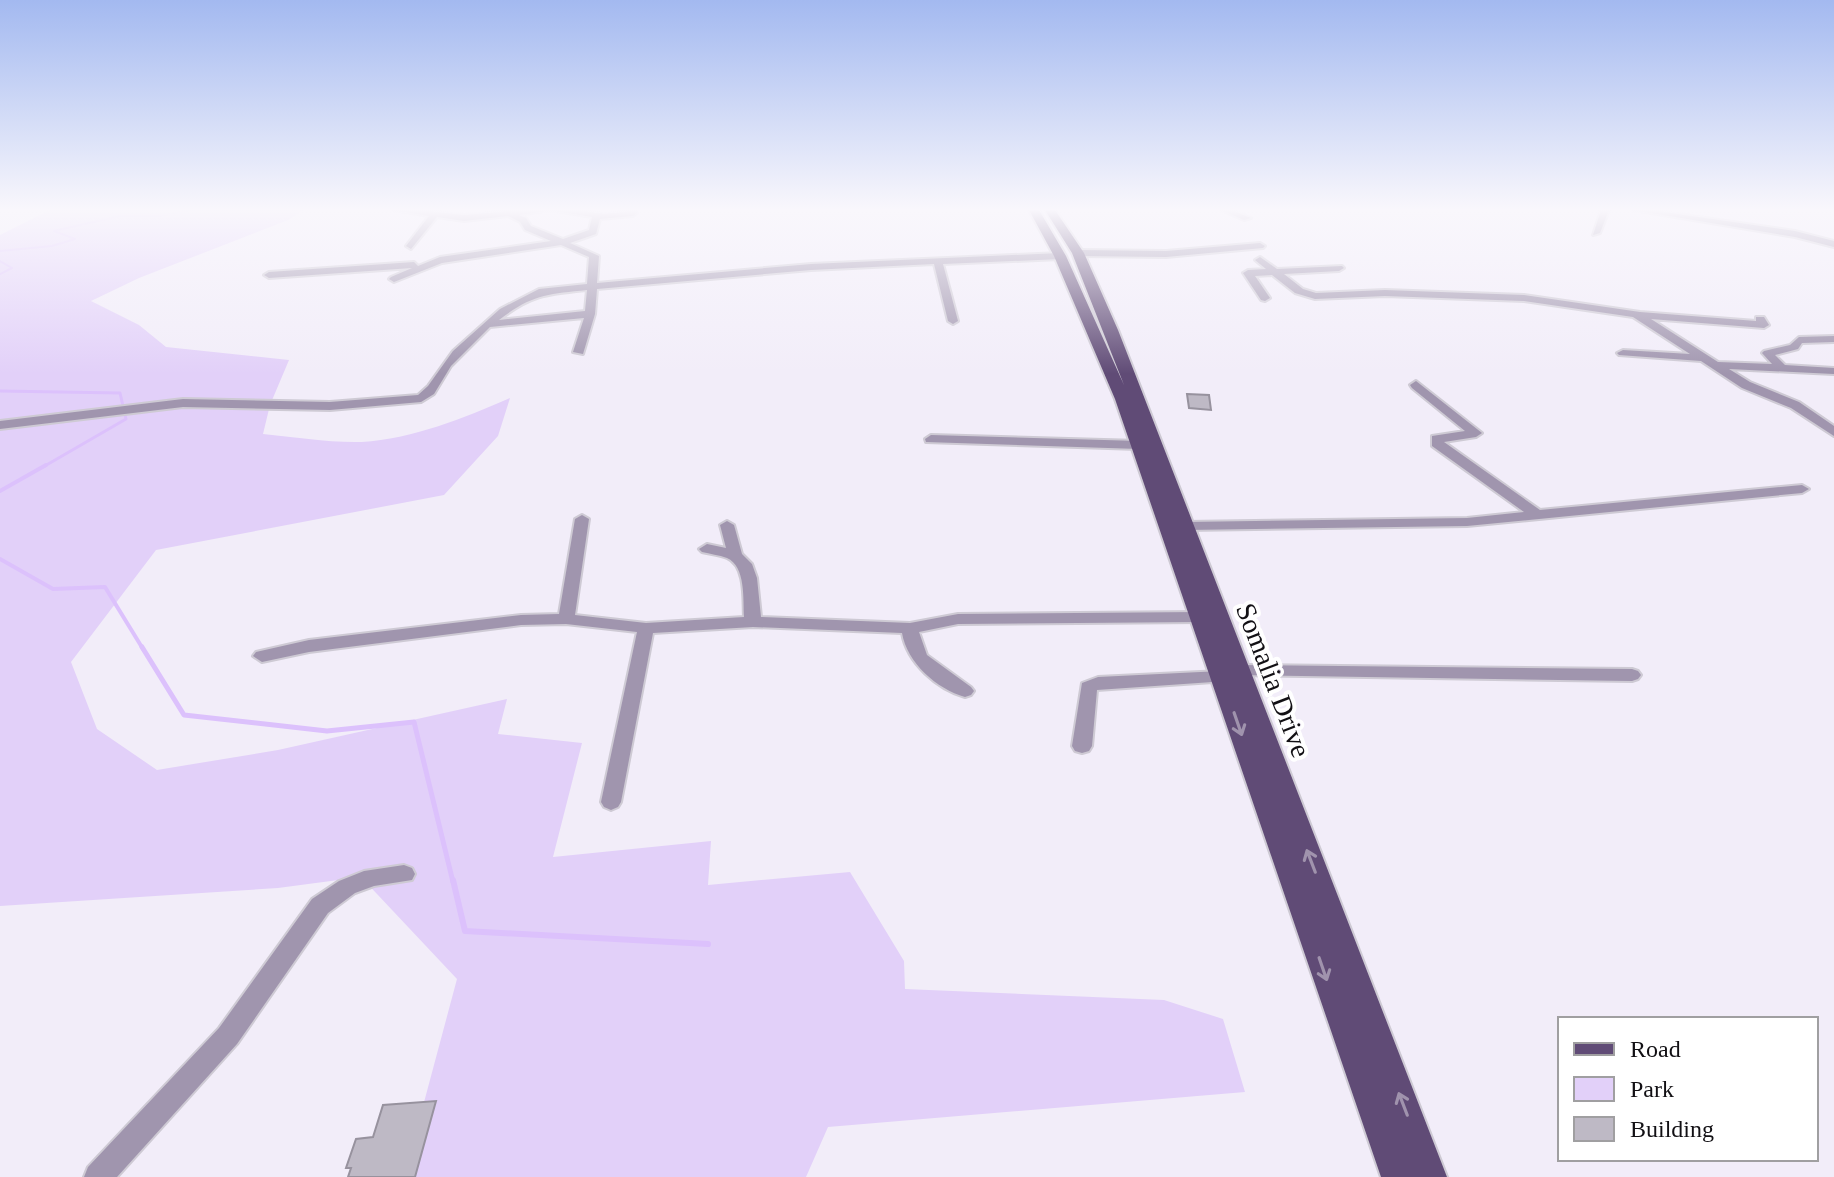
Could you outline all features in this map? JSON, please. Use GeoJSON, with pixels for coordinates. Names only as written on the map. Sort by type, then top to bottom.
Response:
{"type":"FeatureCollection","features":[{"type":"Feature","properties":{"kind":"main road","name":"Somalia Drive"},"geometry":{"type":"LineString","coordinates":[[1073,265],[1200,617],[1230,674],[1430,1177]]}},
{"type":"Feature","properties":{"kind":"main road","name":"Somalia Drive"},"geometry":{"type":"LineString","coordinates":[[1075,265],[1111,330],[1186,526],[1230,674],[1398,1177]]}},
{"type":"Feature","properties":{"kind":"street"},"geometry":{"type":"LineString","coordinates":[[269,275],[414,265]]}},
{"type":"Feature","properties":{"kind":"street"},"geometry":{"type":"LineString","coordinates":[[394,279],[425,265]]}},
{"type":"Feature","properties":{"kind":"street"},"geometry":{"type":"LineString","coordinates":[[579,352],[590,314],[594,265]]}},
{"type":"Feature","properties":{"kind":"street"},"geometry":{"type":"LineString","coordinates":[[0,425],[183,403],[330,406],[400,402],[431,393],[448,363],[525,297],[594,284],[877,265]]}},
{"type":"Feature","properties":{"kind":"street"},"geometry":{"type":"LineString","coordinates":[[938,265],[953,321]]}},
{"type":"Feature","properties":{"kind":"street"},"geometry":{"type":"LineString","coordinates":[[1266,265],[1299,291],[1315,296],[1385,293],[1524,298],[1636,314],[1764,325],[1760,319]]}},
{"type":"Feature","properties":{"kind":"street"},"geometry":{"type":"LineString","coordinates":[[1265,298],[1246,274],[1339,268]]}},
{"type":"Feature","properties":{"kind":"street"},"geometry":{"type":"LineString","coordinates":[[491,324],[590,314]]}},
{"type":"Feature","properties":{"kind":"street"},"geometry":{"type":"LineString","coordinates":[[1636,314],[1746,385],[1807,412],[1834,432]]}},
{"type":"Feature","properties":{"kind":"street"},"geometry":{"type":"LineString","coordinates":[[1781,368],[1768,353],[1794,347],[1799,340],[1834,339]]}},
{"type":"Feature","properties":{"kind":"street"},"geometry":{"type":"LineString","coordinates":[[1623,353],[1701,358]]}},
{"type":"Feature","properties":{"kind":"street"},"geometry":{"type":"LineString","coordinates":[[1713,365],[1834,371]]}},
{"type":"Feature","properties":{"kind":"street"},"geometry":{"type":"LineString","coordinates":[[1416,385],[1476,433],[1437,439],[1437,443],[1537,515]]}},
{"type":"Feature","properties":{"kind":"street"},"geometry":{"type":"LineString","coordinates":[[931,439],[1139,445]]}},
{"type":"Feature","properties":{"kind":"street"},"geometry":{"type":"LineString","coordinates":[[1186,526],[1381,526],[1537,515],[1802,489]]}},
{"type":"Feature","properties":{"kind":"street"},"geometry":{"type":"LineString","coordinates":[[566,619],[582,519]]}},
{"type":"Feature","properties":{"kind":"street"},"geometry":{"type":"LineString","coordinates":[[727,525],[735,555],[744,564],[749,578],[753,622]]}},
{"type":"Feature","properties":{"kind":"street"},"geometry":{"type":"LineString","coordinates":[[707,549],[735,555]]}},
{"type":"Feature","properties":{"kind":"street"},"geometry":{"type":"LineString","coordinates":[[262,656],[353,640],[521,620],[566,619],[646,628],[753,622],[910,628],[958,619],[1200,617]]}},
{"type":"Feature","properties":{"kind":"street"},"geometry":{"type":"LineString","coordinates":[[611,802],[646,628]]}},
{"type":"Feature","properties":{"kind":"street"},"geometry":{"type":"LineString","coordinates":[[910,628],[912,650],[926,665],[965,691]]}},
{"type":"Feature","properties":{"kind":"street"},"geometry":{"type":"LineString","coordinates":[[1082,746],[1088,687],[1098,683],[1230,674],[1632,675]]}},
{"type":"Feature","properties":{"kind":"street"},"geometry":{"type":"LineString","coordinates":[[98,1177],[228,1036],[320,906],[360,882],[404,874]]}},
{"type":"Feature","properties":{"kind":"green space"},"geometry":{"type":"Polygon","coordinates":[[[0,265],[173,265],[91,301],[139,325],[166,347],[289,360],[270,405],[263,434],[338,442],[381,440],[438,426],[510,398],[498,436],[444,495],[156,550],[71,662],[97,729],[157,770],[278,750],[507,699],[498,734],[582,743],[553,857],[711,841],[708,885],[850,872],[904,961],[905,989],[1164,1000],[1223,1019],[1245,1092],[828,1127],[806,1177],[404,1177],[457,979],[361,877],[278,888],[0,906],[0,265]]]}},
{"type":"Feature","properties":{"kind":"building"},"geometry":{"type":"Polygon","coordinates":[[[1187,394],[1209,395],[1211,410],[1189,408],[1187,394]]]}},
{"type":"Feature","properties":{"kind":"building"},"geometry":{"type":"Polygon","coordinates":[[[436,1101],[415,1177],[348,1177],[351,1168],[346,1168],[356,1139],[373,1137],[383,1105],[436,1101]]]}},
{"type":"Feature","properties":{"kind":"waterway"},"geometry":{"type":"LineString","coordinates":[[0,274],[12,268],[7,265]]}},
{"type":"Feature","properties":{"kind":"waterway"},"geometry":{"type":"LineString","coordinates":[[0,391],[120,393],[126,419],[43,467]]}},
{"type":"Feature","properties":{"kind":"waterway"},"geometry":{"type":"LineString","coordinates":[[0,491],[46,465]]}},
{"type":"Feature","properties":{"kind":"waterway"},"geometry":{"type":"LineString","coordinates":[[0,559],[53,589],[105,587],[143,649]]}},
{"type":"Feature","properties":{"kind":"waterway"},"geometry":{"type":"LineString","coordinates":[[142,647],[184,715],[327,731],[414,722],[453,882]]}},
{"type":"Feature","properties":{"kind":"waterway"},"geometry":{"type":"LineString","coordinates":[[453,880],[465,931],[708,944]]}}]}
